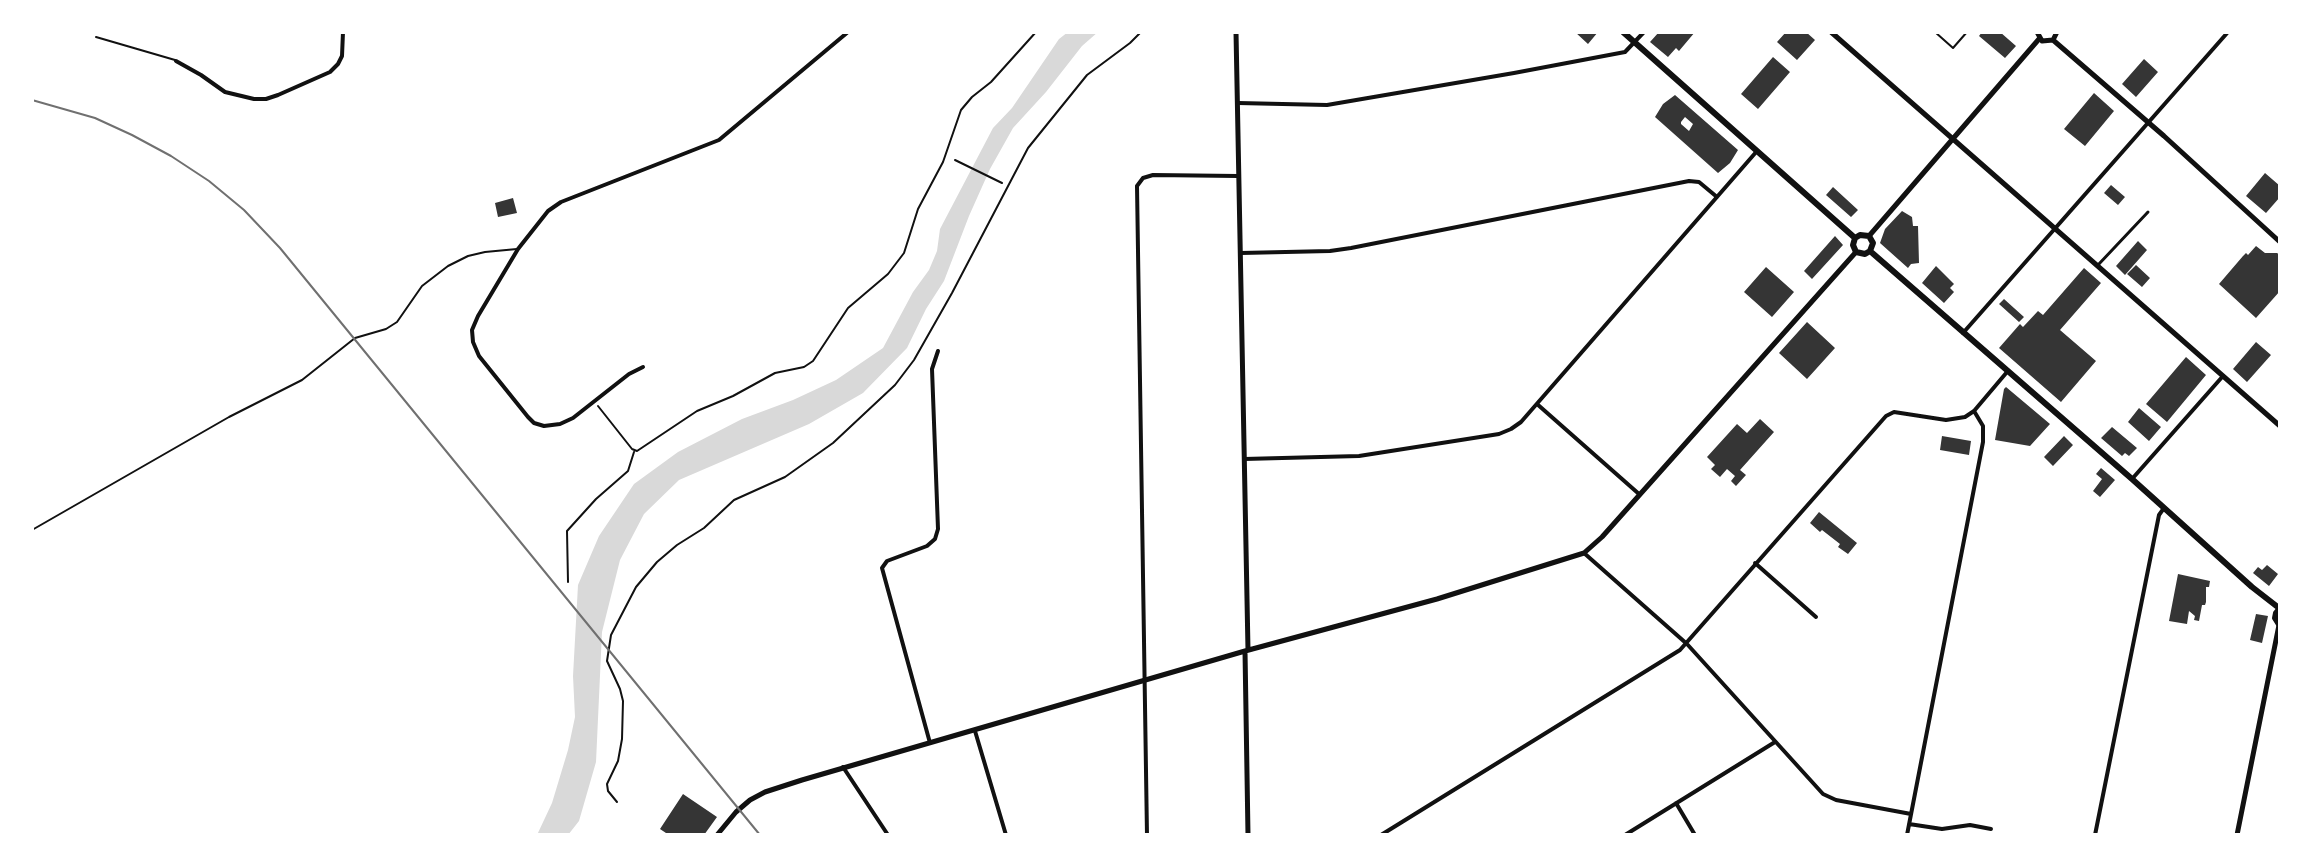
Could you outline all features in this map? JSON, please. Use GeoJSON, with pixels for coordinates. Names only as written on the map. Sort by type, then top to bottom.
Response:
{"type":"FeatureCollection","features":[{"type":"Feature","properties":{"kind":"highway"},"geometry":{"type":"LineString","coordinates":[[1623,32],[1855,238]]}},
{"type":"Feature","properties":{"kind":"highway"},"geometry":{"type":"LineString","coordinates":[[1869,236],[1873,243],[1870,251],[1865,254],[1856,252],[1853,245],[1855,238],[1869,236]]}},
{"type":"Feature","properties":{"kind":"highway"},"geometry":{"type":"LineString","coordinates":[[1870,251],[2252,587],[2280,608],[2275,615],[2280,625]]}},
{"type":"Feature","properties":{"kind":"street"},"geometry":{"type":"LineString","coordinates":[[176,61],[225,92],[266,99],[330,72],[342,56],[343,32]]}},
{"type":"Feature","properties":{"kind":"street"},"geometry":{"type":"LineString","coordinates":[[643,367],[629,374],[573,418],[544,426],[534,423],[479,356],[472,330],[518,249],[540,219],[561,202],[719,140],[848,32]]}},
{"type":"Feature","properties":{"kind":"street"},"geometry":{"type":"LineString","coordinates":[[1236,32],[1248,835]]}},
{"type":"Feature","properties":{"kind":"street"},"geometry":{"type":"LineString","coordinates":[[1238,103],[1327,105],[1351,102],[1625,52],[1644,32]]}},
{"type":"Feature","properties":{"kind":"street"},"geometry":{"type":"LineString","coordinates":[[1869,236],[2038,35],[2046,42],[2053,40],[2057,32]]}},
{"type":"Feature","properties":{"kind":"street"},"geometry":{"type":"LineString","coordinates":[[1963,333],[2228,32]]}},
{"type":"Feature","properties":{"kind":"street"},"geometry":{"type":"LineString","coordinates":[[1833,33],[2280,426]]}},
{"type":"Feature","properties":{"kind":"street"},"geometry":{"type":"LineString","coordinates":[[2053,40],[2279,239]]}},
{"type":"Feature","properties":{"kind":"street"},"geometry":{"type":"LineString","coordinates":[[1244,459],[1359,456],[1499,434],[1521,422],[1757,151]]}},
{"type":"Feature","properties":{"kind":"street"},"geometry":{"type":"LineString","coordinates":[[1147,835],[1137,186],[1143,178],[1153,175],[1238,176]]}},
{"type":"Feature","properties":{"kind":"street"},"geometry":{"type":"LineString","coordinates":[[1241,253],[1351,248],[1689,181],[1699,182],[1717,197]]}},
{"type":"Feature","properties":{"kind":"street"},"geometry":{"type":"LineString","coordinates":[[2098,265],[2148,212]]}},
{"type":"Feature","properties":{"kind":"street"},"geometry":{"type":"LineString","coordinates":[[717,835],[739,809],[765,792],[1246,651],[1437,599],[1584,553],[1602,537],[1856,252]]}},
{"type":"Feature","properties":{"kind":"street"},"geometry":{"type":"LineString","coordinates":[[930,743],[882,568],[887,561],[927,546],[935,539],[938,529],[932,369],[938,351]]}},
{"type":"Feature","properties":{"kind":"street"},"geometry":{"type":"LineString","coordinates":[[1381,835],[1675,654],[1886,416],[1897,412],[1953,421],[1966,417],[2007,372]]}},
{"type":"Feature","properties":{"kind":"street"},"geometry":{"type":"LineString","coordinates":[[2132,479],[2223,376]]}},
{"type":"Feature","properties":{"kind":"street"},"geometry":{"type":"LineString","coordinates":[[1537,404],[1639,494]]}},
{"type":"Feature","properties":{"kind":"street"},"geometry":{"type":"LineString","coordinates":[[1907,835],[1983,442],[1983,426],[1974,411]]}},
{"type":"Feature","properties":{"kind":"street"},"geometry":{"type":"LineString","coordinates":[[2095,835],[2159,515],[2164,508]]}},
{"type":"Feature","properties":{"kind":"street"},"geometry":{"type":"LineString","coordinates":[[1584,553],[1687,644],[1823,794],[1836,800],[1911,814]]}},
{"type":"Feature","properties":{"kind":"street"},"geometry":{"type":"LineString","coordinates":[[1755,563],[1816,617]]}},
{"type":"Feature","properties":{"kind":"street"},"geometry":{"type":"LineString","coordinates":[[2237,835],[2280,625]]}},
{"type":"Feature","properties":{"kind":"street"},"geometry":{"type":"LineString","coordinates":[[975,731],[1006,835]]}},
{"type":"Feature","properties":{"kind":"street"},"geometry":{"type":"LineString","coordinates":[[1625,835],[1775,742]]}},
{"type":"Feature","properties":{"kind":"street"},"geometry":{"type":"LineString","coordinates":[[843,767],[888,835]]}},
{"type":"Feature","properties":{"kind":"street"},"geometry":{"type":"LineString","coordinates":[[1676,803],[1695,835]]}},
{"type":"Feature","properties":{"kind":"street"},"geometry":{"type":"LineString","coordinates":[[1909,824],[1942,829],[1970,825],[1991,829]]}},
{"type":"Feature","properties":{"kind":"lane"},"geometry":{"type":"LineString","coordinates":[[1935,32],[1953,48],[1967,32]]}},
{"type":"Feature","properties":{"kind":"lane"},"geometry":{"type":"LineString","coordinates":[[96,37],[176,61]]}},
{"type":"Feature","properties":{"kind":"lane"},"geometry":{"type":"LineString","coordinates":[[32,530],[229,417],[302,380],[355,338],[386,329],[397,322],[422,286],[448,266],[468,256],[518,249]]}},
{"type":"Feature","properties":{"kind":"path"},"geometry":{"type":"LineString","coordinates":[[634,451],[697,411],[775,373],[804,367],[813,361],[848,308],[888,274],[904,253],[918,209],[943,162],[961,110],[1036,32]]}},
{"type":"Feature","properties":{"kind":"path"},"geometry":{"type":"LineString","coordinates":[[617,802],[608,791],[607,784],[618,761],[623,701],[607,661],[611,635],[636,587],[657,562],[704,528],[734,500],[785,477],[833,443],[895,385],[914,360],[952,293],[1028,148],[1087,75],[1141,32]]}},
{"type":"Feature","properties":{"kind":"path"},"geometry":{"type":"LineString","coordinates":[[955,160],[1002,183]]}},
{"type":"Feature","properties":{"kind":"path"},"geometry":{"type":"LineString","coordinates":[[595,401],[634,451]]}},
{"type":"Feature","properties":{"kind":"path"},"geometry":{"type":"LineString","coordinates":[[568,582],[567,531],[596,499],[628,471],[634,451]]}},
{"type":"Feature","properties":{"kind":"shaded area"},"geometry":{"type":"Polygon","coordinates":[[[1068,32],[1098,32],[1082,46],[1013,128],[990,169],[944,281],[907,348],[863,393],[809,424],[679,480],[644,514],[620,560],[602,632],[596,762],[579,821],[568,835],[537,835],[552,803],[575,717],[573,676],[578,585],[599,536],[634,484],[678,452],[742,419],[836,380],[883,348],[913,292],[929,270],[937,251],[940,229],[993,128],[1012,108],[1059,39],[1068,32]]]}},
{"type":"Feature","properties":{"kind":"building"},"geometry":{"type":"Polygon","coordinates":[[[1575,32],[1598,32],[1588,44],[1575,32]]]}},
{"type":"Feature","properties":{"kind":"building"},"geometry":{"type":"Polygon","coordinates":[[[1659,32],[1695,32],[1679,51],[1676,48],[1668,57],[1650,42],[1659,32]]]}},
{"type":"Feature","properties":{"kind":"building"},"geometry":{"type":"Polygon","coordinates":[[[1786,32],[1806,32],[1815,40],[1797,60],[1777,42],[1786,32]]]}},
{"type":"Feature","properties":{"kind":"building"},"geometry":{"type":"Polygon","coordinates":[[[1982,32],[2000,32],[2016,46],[2005,58],[1979,36],[1982,32]]]}},
{"type":"Feature","properties":{"kind":"building"},"geometry":{"type":"Polygon","coordinates":[[[1773,57],[1790,72],[1758,109],[1741,94],[1773,57]]]}},
{"type":"Feature","properties":{"kind":"building"},"geometry":{"type":"Polygon","coordinates":[[[2144,59],[2158,72],[2136,97],[2122,84],[2144,59]]]}},
{"type":"Feature","properties":{"kind":"building"},"geometry":{"type":"Polygon","coordinates":[[[2094,93],[2114,111],[2085,146],[2064,129],[2094,93]]]}},
{"type":"Feature","properties":{"kind":"building"},"geometry":{"type":"Polygon","coordinates":[[[1675,95],[1738,150],[1730,163],[1718,173],[1655,117],[1663,104],[1675,95]],[[1685,117],[1681,122],[1689,131],[1693,124],[1685,117]]]}},
{"type":"Feature","properties":{"kind":"building"},"geometry":{"type":"Polygon","coordinates":[[[2265,173],[2280,186],[2280,197],[2266,213],[2246,196],[2265,173]]]}},
{"type":"Feature","properties":{"kind":"building"},"geometry":{"type":"Polygon","coordinates":[[[2111,185],[2125,197],[2118,205],[2104,193],[2111,185]]]}},
{"type":"Feature","properties":{"kind":"building"},"geometry":{"type":"Polygon","coordinates":[[[1833,187],[1858,210],[1851,217],[1826,195],[1833,187]]]}},
{"type":"Feature","properties":{"kind":"building"},"geometry":{"type":"Polygon","coordinates":[[[513,198],[517,213],[498,217],[495,203],[513,198]]]}},
{"type":"Feature","properties":{"kind":"building"},"geometry":{"type":"Polygon","coordinates":[[[1902,211],[1912,217],[1913,226],[1918,226],[1919,263],[1911,264],[1908,268],[1880,243],[1885,229],[1902,211]]]}},
{"type":"Feature","properties":{"kind":"building"},"geometry":{"type":"Polygon","coordinates":[[[1835,236],[1843,245],[1812,279],[1804,271],[1835,236]]]}},
{"type":"Feature","properties":{"kind":"building"},"geometry":{"type":"Polygon","coordinates":[[[2138,241],[2147,250],[2125,275],[2116,266],[2138,241]]]}},
{"type":"Feature","properties":{"kind":"building"},"geometry":{"type":"Polygon","coordinates":[[[2256,246],[2265,253],[2280,255],[2280,291],[2256,318],[2219,284],[2256,246]]]}},
{"type":"Feature","properties":{"kind":"building"},"geometry":{"type":"Polygon","coordinates":[[[2136,265],[2150,278],[2142,287],[2127,274],[2136,265]]]}},
{"type":"Feature","properties":{"kind":"building"},"geometry":{"type":"Polygon","coordinates":[[[1936,266],[1954,284],[1950,288],[1954,292],[1944,303],[1922,283],[1936,266]]]}},
{"type":"Feature","properties":{"kind":"building"},"geometry":{"type":"Polygon","coordinates":[[[1766,267],[1794,292],[1772,317],[1744,292],[1766,267]]]}},
{"type":"Feature","properties":{"kind":"building"},"geometry":{"type":"Polygon","coordinates":[[[2084,268],[2101,283],[2060,330],[2096,361],[2061,402],[1999,348],[2020,324],[2023,327],[2038,311],[2043,315],[2084,268]]]}},
{"type":"Feature","properties":{"kind":"building"},"geometry":{"type":"Polygon","coordinates":[[[2004,299],[2024,317],[2019,322],[1999,304],[2004,299]]]}},
{"type":"Feature","properties":{"kind":"building"},"geometry":{"type":"Polygon","coordinates":[[[1807,322],[1835,348],[1807,379],[1779,353],[1807,322]]]}},
{"type":"Feature","properties":{"kind":"building"},"geometry":{"type":"Polygon","coordinates":[[[2256,342],[2271,355],[2247,382],[2233,369],[2256,342]]]}},
{"type":"Feature","properties":{"kind":"building"},"geometry":{"type":"Polygon","coordinates":[[[2186,357],[2206,375],[2167,422],[2146,404],[2186,357]]]}},
{"type":"Feature","properties":{"kind":"building"},"geometry":{"type":"Polygon","coordinates":[[[2006,387],[2050,424],[2030,446],[1995,440],[2006,387]]]}},
{"type":"Feature","properties":{"kind":"building"},"geometry":{"type":"Polygon","coordinates":[[[2139,408],[2161,427],[2149,441],[2128,422],[2139,408]]]}},
{"type":"Feature","properties":{"kind":"building"},"geometry":{"type":"Polygon","coordinates":[[[1760,419],[1774,432],[1740,470],[1746,475],[1736,486],[1731,481],[1735,476],[1727,469],[1720,477],[1711,469],[1715,465],[1707,457],[1737,424],[1747,433],[1760,419]]]}},
{"type":"Feature","properties":{"kind":"building"},"geometry":{"type":"Polygon","coordinates":[[[2112,427],[2137,448],[2129,456],[2125,453],[2122,456],[2101,438],[2112,427]]]}},
{"type":"Feature","properties":{"kind":"building"},"geometry":{"type":"Polygon","coordinates":[[[1942,436],[1971,441],[1969,455],[1940,450],[1942,436]]]}},
{"type":"Feature","properties":{"kind":"building"},"geometry":{"type":"Polygon","coordinates":[[[2064,436],[2073,445],[2053,466],[2044,457],[2064,436]]]}},
{"type":"Feature","properties":{"kind":"building"},"geometry":{"type":"Polygon","coordinates":[[[2101,468],[2115,480],[2100,497],[2093,491],[2102,479],[2096,474],[2101,468]]]}},
{"type":"Feature","properties":{"kind":"building"},"geometry":{"type":"Polygon","coordinates":[[[1819,512],[1857,543],[1848,554],[1838,547],[1840,544],[1810,523],[1819,512]]]}},
{"type":"Feature","properties":{"kind":"building"},"geometry":{"type":"Polygon","coordinates":[[[2267,565],[2278,574],[2269,586],[2253,573],[2258,567],[2262,570],[2267,565]]]}},
{"type":"Feature","properties":{"kind":"building"},"geometry":{"type":"Polygon","coordinates":[[[2178,574],[2210,581],[2199,621],[2194,620],[2195,616],[2189,611],[2187,624],[2169,621],[2178,574]]]}},
{"type":"Feature","properties":{"kind":"building"},"geometry":{"type":"Polygon","coordinates":[[[2256,614],[2268,616],[2262,643],[2250,640],[2256,614]]]}},
{"type":"Feature","properties":{"kind":"building"},"geometry":{"type":"Polygon","coordinates":[[[683,794],[717,817],[704,835],[669,835],[660,829],[683,794]]]}},
{"type":"Feature","properties":{"kind":"railway"},"geometry":{"type":"LineString","coordinates":[[32,100],[95,118],[132,135],[209,181],[244,210],[280,248],[760,835]]}}]}
